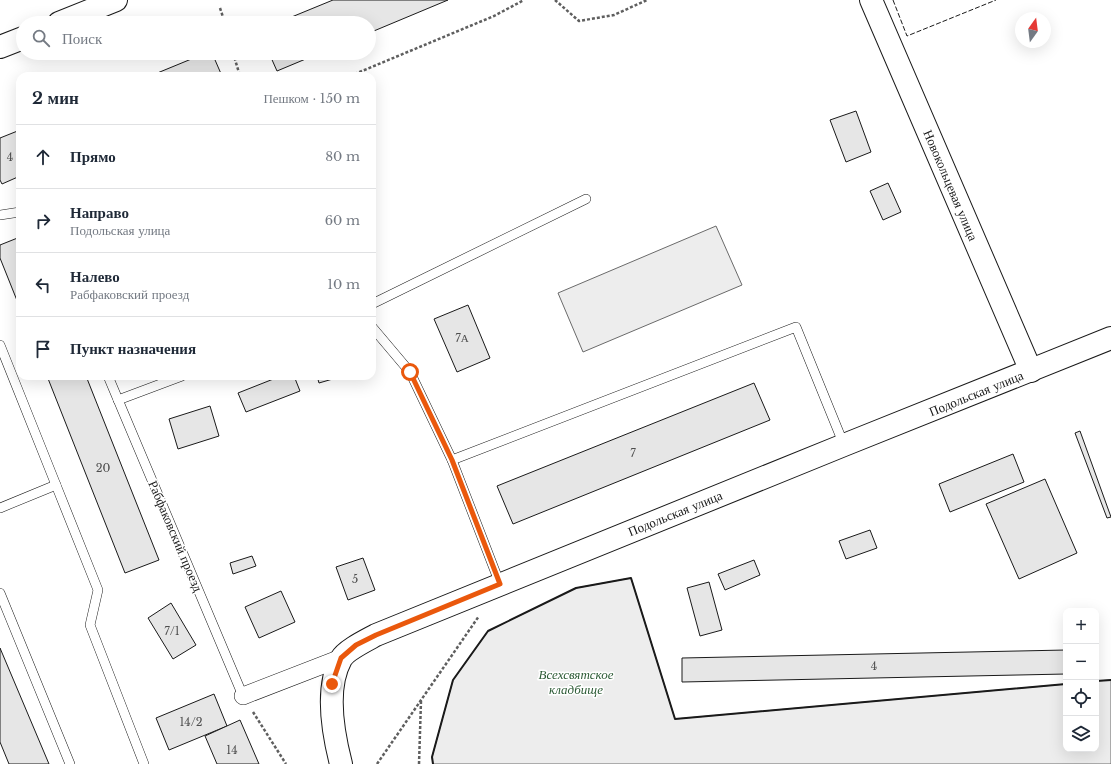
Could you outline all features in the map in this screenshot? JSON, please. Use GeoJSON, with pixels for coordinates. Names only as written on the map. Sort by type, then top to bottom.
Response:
{"type":"FeatureCollection","features":[{"type":"Feature","properties":{"kind":"street"},"geometry":{"type":"LineString","coordinates":[[76,16],[116,0]]}},
{"type":"Feature","properties":{"kind":"street","name":"Новокольцевая улица"},"geometry":{"type":"LineString","coordinates":[[870,0],[1031,371]]}},
{"type":"Feature","properties":{"kind":"street"},"geometry":{"type":"LineString","coordinates":[[0,47],[16,41]]}},
{"type":"Feature","properties":{"kind":"street","name":"Подольская улица"},"geometry":{"type":"LineString","coordinates":[[243,696],[341,658],[356,645],[376,635],[1111,338]]}},
{"type":"Feature","properties":{"kind":"street"},"geometry":{"type":"LineString","coordinates":[[341,658],[332,684],[332,718],[341,764]]}},
{"type":"Feature","properties":{"kind":"lane"},"geometry":{"type":"LineString","coordinates":[[376,302],[586,199]]}},
{"type":"Feature","properties":{"kind":"lane"},"geometry":{"type":"LineString","coordinates":[[0,215],[16,213]]}},
{"type":"Feature","properties":{"kind":"lane"},"geometry":{"type":"LineString","coordinates":[[452,460],[796,327],[844,445]]}},
{"type":"Feature","properties":{"kind":"lane"},"geometry":{"type":"LineString","coordinates":[[376,332],[410,372],[452,460],[500,584]]}},
{"type":"Feature","properties":{"kind":"lane"},"geometry":{"type":"LineString","coordinates":[[0,345],[98,590],[90,625],[144,764]]}},
{"type":"Feature","properties":{"kind":"lane","name":"Рабфаковский проезд"},"geometry":{"type":"LineString","coordinates":[[110,380],[243,696]]}},
{"type":"Feature","properties":{"kind":"lane"},"geometry":{"type":"LineString","coordinates":[[118,400],[171,380]]}},
{"type":"Feature","properties":{"kind":"lane"},"geometry":{"type":"LineString","coordinates":[[0,508],[56,485]]}},
{"type":"Feature","properties":{"kind":"lane"},"geometry":{"type":"LineString","coordinates":[[0,593],[70,764]]}},
{"type":"Feature","properties":{"kind":"path"},"geometry":{"type":"LineString","coordinates":[[360,72],[494,16],[524,0]]}},
{"type":"Feature","properties":{"kind":"path"},"geometry":{"type":"LineString","coordinates":[[555,0],[579,21],[614,15],[647,0]]}},
{"type":"Feature","properties":{"kind":"path"},"geometry":{"type":"LineString","coordinates":[[220,8],[223,16]]}},
{"type":"Feature","properties":{"kind":"path"},"geometry":{"type":"LineString","coordinates":[[235,60],[239,72]]}},
{"type":"Feature","properties":{"kind":"path"},"geometry":{"type":"LineString","coordinates":[[378,764],[483,610]]}},
{"type":"Feature","properties":{"kind":"path"},"geometry":{"type":"LineString","coordinates":[[243,696],[286,764]]}},
{"type":"Feature","properties":{"kind":"path"},"geometry":{"type":"LineString","coordinates":[[419,764],[421,700]]}},
{"type":"Feature","properties":{"kind":"shaded area"},"geometry":{"type":"Polygon","coordinates":[[[716,226],[742,285],[583,352],[558,293],[716,226]]]}},
{"type":"Feature","properties":{"kind":"shaded area","name":"Всехсвятское кладбище"},"geometry":{"type":"Polygon","coordinates":[[[631,578],[675,719],[1063,684],[1063,752],[1099,752],[1099,681],[1111,680],[1111,764],[433,764],[432,757],[453,680],[488,631],[576,588],[631,578]]]}},
{"type":"Feature","properties":{"kind":"building"},"geometry":{"type":"Polygon","coordinates":[[[333,0],[448,0],[376,30],[376,16],[294,16],[333,0]]]}},
{"type":"Feature","properties":{"kind":"building"},"geometry":{"type":"Polygon","coordinates":[[[189,60],[215,60],[220,72],[160,72],[189,60]]]}},
{"type":"Feature","properties":{"kind":"building"},"geometry":{"type":"Polygon","coordinates":[[[272,60],[303,60],[277,71],[272,60]]]}},
{"type":"Feature","properties":{"kind":"building"},"geometry":{"type":"Polygon","coordinates":[[[856,111],[871,152],[846,162],[830,120],[856,111]]]}},
{"type":"Feature","properties":{"kind":"building"},"geometry":{"type":"Polygon","coordinates":[[[16,132],[16,178],[2,184],[0,180],[0,138],[16,132]]]}},
{"type":"Feature","properties":{"kind":"building"},"geometry":{"type":"Polygon","coordinates":[[[888,183],[901,212],[883,220],[870,191],[888,183]]]}},
{"type":"Feature","properties":{"kind":"building"},"geometry":{"type":"Polygon","coordinates":[[[16,239],[16,298],[0,258],[0,245],[16,239]]]}},
{"type":"Feature","properties":{"kind":"building"},"geometry":{"type":"Polygon","coordinates":[[[468,305],[490,358],[457,372],[434,319],[468,305]]]}},
{"type":"Feature","properties":{"kind":"building"},"geometry":{"type":"Polygon","coordinates":[[[49,380],[88,380],[159,560],[125,573],[49,380]]]}},
{"type":"Feature","properties":{"kind":"building"},"geometry":{"type":"Polygon","coordinates":[[[271,380],[296,380],[300,391],[246,412],[238,393],[271,380]]]}},
{"type":"Feature","properties":{"kind":"building"},"geometry":{"type":"Polygon","coordinates":[[[318,380],[329,380],[319,383],[318,380]]]}},
{"type":"Feature","properties":{"kind":"building"},"geometry":{"type":"Polygon","coordinates":[[[754,383],[770,420],[513,524],[497,486],[754,383]]]}},
{"type":"Feature","properties":{"kind":"building"},"geometry":{"type":"Polygon","coordinates":[[[210,406],[219,436],[178,449],[169,419],[210,406]]]}},
{"type":"Feature","properties":{"kind":"building"},"geometry":{"type":"Polygon","coordinates":[[[1080,431],[1111,517],[1107,518],[1075,433],[1080,431]]]}},
{"type":"Feature","properties":{"kind":"building"},"geometry":{"type":"Polygon","coordinates":[[[1013,454],[1024,482],[950,512],[939,484],[1013,454]]]}},
{"type":"Feature","properties":{"kind":"building"},"geometry":{"type":"Polygon","coordinates":[[[1045,479],[1077,553],[1019,579],[986,504],[1045,479]]]}},
{"type":"Feature","properties":{"kind":"building"},"geometry":{"type":"Polygon","coordinates":[[[870,530],[877,548],[846,559],[839,541],[870,530]]]}},
{"type":"Feature","properties":{"kind":"building"},"geometry":{"type":"Polygon","coordinates":[[[252,556],[256,566],[233,574],[230,563],[252,556]]]}},
{"type":"Feature","properties":{"kind":"building"},"geometry":{"type":"Polygon","coordinates":[[[363,558],[375,590],[348,600],[336,567],[363,558]]]}},
{"type":"Feature","properties":{"kind":"building"},"geometry":{"type":"Polygon","coordinates":[[[754,560],[760,575],[725,590],[718,574],[754,560]]]}},
{"type":"Feature","properties":{"kind":"building"},"geometry":{"type":"Polygon","coordinates":[[[709,582],[722,630],[700,636],[687,588],[709,582]]]}},
{"type":"Feature","properties":{"kind":"building"},"geometry":{"type":"Polygon","coordinates":[[[281,591],[295,622],[259,638],[245,607],[281,591]]]}},
{"type":"Feature","properties":{"kind":"building"},"geometry":{"type":"Polygon","coordinates":[[[171,603],[196,645],[173,659],[148,618],[171,603]]]}},
{"type":"Feature","properties":{"kind":"building"},"geometry":{"type":"Polygon","coordinates":[[[0,648],[49,764],[9,764],[0,742],[0,648]]]}},
{"type":"Feature","properties":{"kind":"building"},"geometry":{"type":"Polygon","coordinates":[[[1063,650],[1063,674],[682,682],[682,658],[1063,650]]]}},
{"type":"Feature","properties":{"kind":"building"},"geometry":{"type":"Polygon","coordinates":[[[214,694],[227,726],[169,750],[156,718],[214,694]]]}},
{"type":"Feature","properties":{"kind":"building"},"geometry":{"type":"Polygon","coordinates":[[[240,720],[259,764],[217,764],[205,736],[240,720]]]}},
{"type":"Feature","properties":{"kind":"fence"},"geometry":{"type":"LineString","coordinates":[[893,0],[907,36],[996,0]]}},
{"type":"Feature","properties":{"kind":"wall"},"geometry":{"type":"LineString","coordinates":[[433,764],[432,757],[453,680],[488,631],[576,588],[631,578],[675,719],[1063,684]]}},
{"type":"Feature","properties":{"kind":"wall"},"geometry":{"type":"LineString","coordinates":[[1099,681],[1111,680]]}},
{"type":"Feature","properties":{"kind":"route"},"geometry":{"type":"LineString","coordinates":[[332,684],[341,658],[356,645],[376,635],[500,584],[452,460],[410,372]]}}]}
